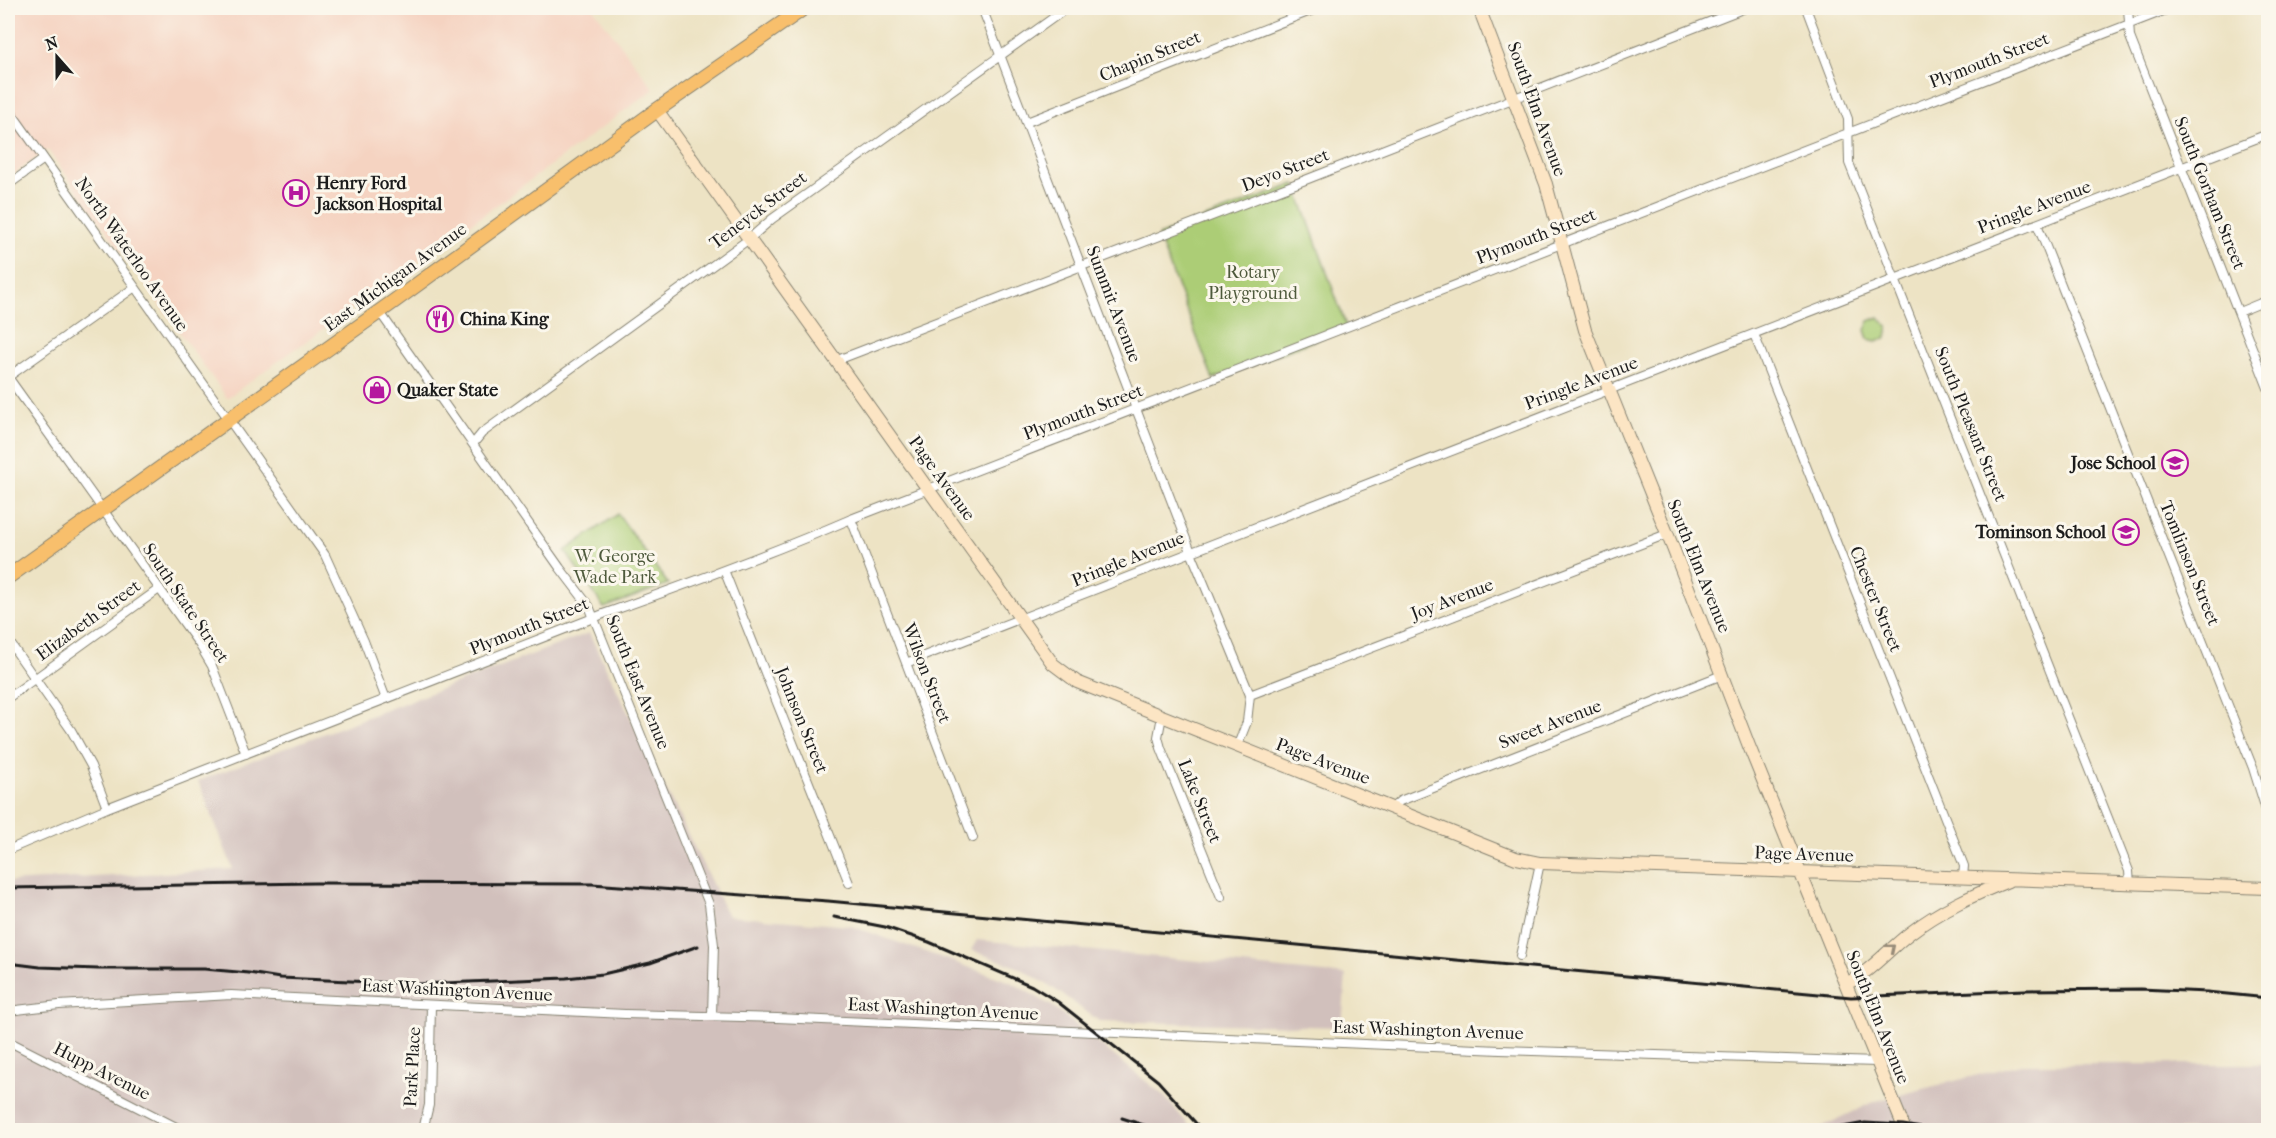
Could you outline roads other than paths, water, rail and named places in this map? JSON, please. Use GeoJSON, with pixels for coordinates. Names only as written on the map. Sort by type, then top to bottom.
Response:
{"type":"FeatureCollection","features":[{"type":"Feature","properties":{"kind":"main road","name":"East Michigan Avenue"},"geometry":{"type":"LineString","coordinates":[[8,578],[657,110],[804,8]]}},
{"type":"Feature","properties":{"kind":"street","name":"Summit Avenue"},"geometry":{"type":"LineString","coordinates":[[982,8],[1191,552],[1250,694],[1247,722],[1237,747]]}},
{"type":"Feature","properties":{"kind":"street","name":"Teneyck Street"},"geometry":{"type":"LineString","coordinates":[[473,444],[482,433],[749,239],[812,190],[1067,8]]}},
{"type":"Feature","properties":{"kind":"street","name":"Chapin Street"},"geometry":{"type":"LineString","coordinates":[[1027,122],[1318,8]]}},
{"type":"Feature","properties":{"kind":"street","name":"South Elm Avenue"},"geometry":{"type":"LineString","coordinates":[[1479,8],[1546,184],[1581,318],[1799,872],[1905,1131]]}},
{"type":"Feature","properties":{"kind":"street","name":"Deyo Street"},"geometry":{"type":"LineString","coordinates":[[835,361],[1745,8]]}},
{"type":"Feature","properties":{"kind":"street","name":"South Pleasant Street"},"geometry":{"type":"LineString","coordinates":[[1806,8],[1848,119],[1849,163],[2129,871],[2130,885]]}},
{"type":"Feature","properties":{"kind":"street","name":"South Gorham Street"},"geometry":{"type":"LineString","coordinates":[[2128,8],[2131,23],[2130,37],[2268,388]]}},
{"type":"Feature","properties":{"kind":"street","name":"Plymouth Street"},"geometry":{"type":"LineString","coordinates":[[8,850],[107,808],[594,618],[794,543],[2171,8]]}},
{"type":"Feature","properties":{"kind":"street","name":"North Waterloo Avenue"},"geometry":{"type":"LineString","coordinates":[[8,108],[230,418],[333,567],[386,699]]}},
{"type":"Feature","properties":{"kind":"street","name":"Page Avenue"},"geometry":{"type":"LineString","coordinates":[[657,110],[1020,619],[1053,664],[1068,677],[1516,858],[1540,862],[2130,885],[2268,888]]}},
{"type":"Feature","properties":{"kind":"street","name":"Pringle Avenue"},"geometry":{"type":"LineString","coordinates":[[906,663],[2268,134]]}},
{"type":"Feature","properties":{"kind":"street"},"geometry":{"type":"LineString","coordinates":[[8,185],[44,159]]}},
{"type":"Feature","properties":{"kind":"street","name":"Tomlinson Street"},"geometry":{"type":"LineString","coordinates":[[2037,224],[2253,768],[2268,816]]}},
{"type":"Feature","properties":{"kind":"street"},"geometry":{"type":"LineString","coordinates":[[8,377],[135,287]]}},
{"type":"Feature","properties":{"kind":"street"},"geometry":{"type":"LineString","coordinates":[[2239,312],[2268,300]]}},
{"type":"Feature","properties":{"kind":"street","name":"South East Avenue"},"geometry":{"type":"LineString","coordinates":[[379,311],[589,606],[709,904],[714,945],[712,1015]]}},
{"type":"Feature","properties":{"kind":"street","name":"Chester Street"},"geometry":{"type":"LineString","coordinates":[[1754,334],[1964,866],[1963,877]]}},
{"type":"Feature","properties":{"kind":"street","name":"South State Street"},"geometry":{"type":"LineString","coordinates":[[8,377],[197,642],[212,666],[246,754]]}},
{"type":"Feature","properties":{"kind":"street","name":"Wilson Street"},"geometry":{"type":"LineString","coordinates":[[851,519],[973,838]]}},
{"type":"Feature","properties":{"kind":"street","name":"Joy Avenue"},"geometry":{"type":"LineString","coordinates":[[1250,694],[1667,534]]}},
{"type":"Feature","properties":{"kind":"street","name":"Johnson Street"},"geometry":{"type":"LineString","coordinates":[[724,570],[849,883]]}},
{"type":"Feature","properties":{"kind":"street","name":"Elizabeth Street"},"geometry":{"type":"LineString","coordinates":[[8,698],[159,590]]}},
{"type":"Feature","properties":{"kind":"street"},"geometry":{"type":"LineString","coordinates":[[8,640],[71,730],[86,756],[107,808]]}},
{"type":"Feature","properties":{"kind":"street","name":"Sweet Avenue"},"geometry":{"type":"LineString","coordinates":[[1392,808],[1400,801],[1722,675]]}},
{"type":"Feature","properties":{"kind":"street","name":"Lake Street"},"geometry":{"type":"LineString","coordinates":[[1162,716],[1158,736],[1161,748],[1221,897]]}},
{"type":"Feature","properties":{"kind":"street"},"geometry":{"type":"LineString","coordinates":[[1520,956],[1540,862]]}},
{"type":"Feature","properties":{"kind":"street"},"geometry":{"type":"LineString","coordinates":[[1846,984],[1857,978],[1933,916],[1972,895],[2013,879]]}},
{"type":"Feature","properties":{"kind":"street","name":"East Washington Avenue"},"geometry":{"type":"LineString","coordinates":[[8,1011],[205,995],[1488,1049],[1877,1062]]}},
{"type":"Feature","properties":{"kind":"street","name":"Park Place"},"geometry":{"type":"LineString","coordinates":[[423,1131],[429,1105],[431,1005]]}},
{"type":"Feature","properties":{"kind":"street","name":"Hupp Avenue"},"geometry":{"type":"LineString","coordinates":[[8,1041],[182,1131]]}},
{"type":"Feature","properties":{"kind":"railway"},"geometry":{"type":"LineString","coordinates":[[8,888],[316,883],[592,884],[828,901],[1851,997],[2025,990],[2140,989],[2268,998]]}},
{"type":"Feature","properties":{"kind":"railway"},"geometry":{"type":"LineString","coordinates":[[834,917],[885,927],[929,942],[1032,986],[1058,1002],[1158,1081],[1202,1130]]}},
{"type":"Feature","properties":{"kind":"railway"},"geometry":{"type":"LineString","coordinates":[[8,963],[40,967],[98,969],[204,969],[280,978],[419,984],[566,978],[603,974],[650,963],[698,946]]}},
{"type":"Feature","properties":{"kind":"railway"},"geometry":{"type":"LineString","coordinates":[[1122,1118],[1159,1130]]}},
{"type":"Feature","properties":{"kind":"railway"},"geometry":{"type":"LineString","coordinates":[[1826,1130],[1865,1123],[1935,1130]]}},
{"type":"Feature","properties":{"kind":"place","name":"Henry Ford Jackson Hospital"},"geometry":{"type":"Point","coordinates":[296,193]}},
{"type":"Feature","properties":{"kind":"place","name":"China King"},"geometry":{"type":"Point","coordinates":[440,319]}},
{"type":"Feature","properties":{"kind":"place","name":"Quaker State"},"geometry":{"type":"Point","coordinates":[377,390]}},
{"type":"Feature","properties":{"kind":"place","name":"Jose School"},"geometry":{"type":"Point","coordinates":[2175,463]}},
{"type":"Feature","properties":{"kind":"place","name":"Tominson School"},"geometry":{"type":"Point","coordinates":[2126,532]}},
{"type":"Feature","properties":{"kind":"park label","name":"Rotary Playground"},"geometry":{"type":"Point","coordinates":[1253,282]}},
{"type":"Feature","properties":{"kind":"park label","name":"W. George Wade Park"},"geometry":{"type":"Point","coordinates":[615,566]}}]}
